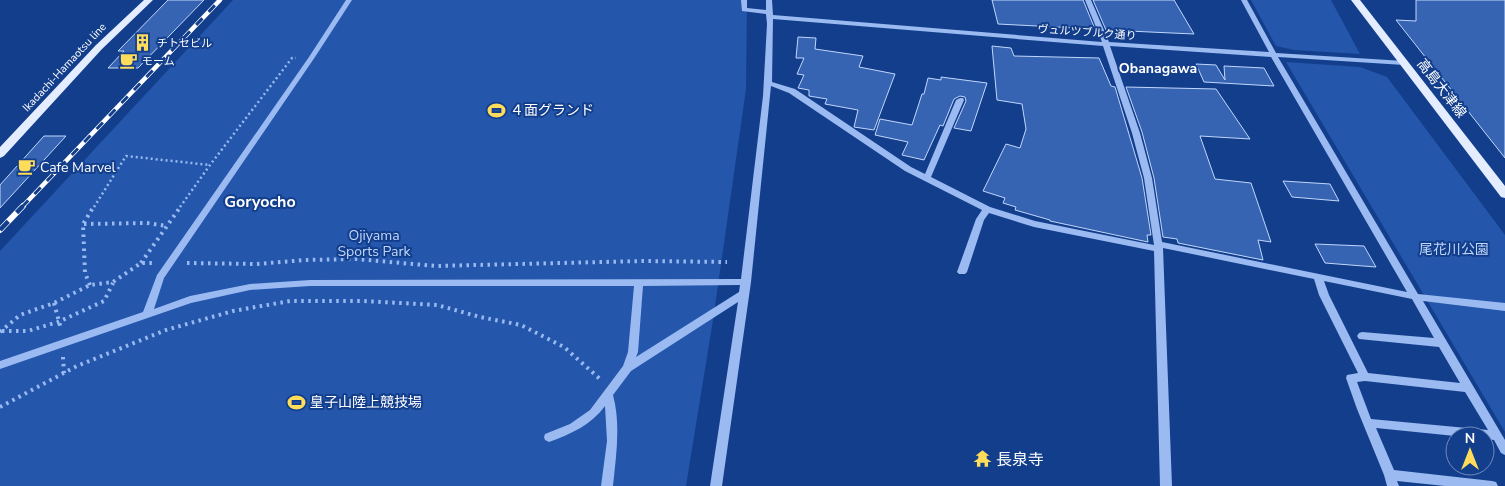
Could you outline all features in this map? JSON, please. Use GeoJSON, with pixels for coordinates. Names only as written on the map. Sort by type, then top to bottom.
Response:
{"type":"FeatureCollection","features":[{"type":"Feature","properties":{"kind":"main road","name":"Ikadachi-Hamaotsu line"},"geometry":{"type":"LineString","coordinates":[[0,154],[99,47],[149,0]]}},
{"type":"Feature","properties":{"kind":"main road","name":"高島大津線"},"geometry":{"type":"LineString","coordinates":[[1355,0],[1505,194]]}},
{"type":"Feature","properties":{"kind":"street"},"geometry":{"type":"LineString","coordinates":[[146,315],[160,277],[312,58],[349,0]]}},
{"type":"Feature","properties":{"kind":"street","name":"ヴュルツブルク通り"},"geometry":{"type":"LineString","coordinates":[[744,0],[744,10],[770,14],[1106,44],[1404,63]]}},
{"type":"Feature","properties":{"kind":"street"},"geometry":{"type":"LineString","coordinates":[[716,486],[746,282],[769,83],[769,0]]}},
{"type":"Feature","properties":{"kind":"street"},"geometry":{"type":"LineString","coordinates":[[1088,0],[1106,44],[1136,133],[1148,178],[1158,247],[1166,486]]}},
{"type":"Feature","properties":{"kind":"street"},"geometry":{"type":"LineString","coordinates":[[1244,0],[1273,54],[1505,450]]}},
{"type":"Feature","properties":{"kind":"street"},"geometry":{"type":"LineString","coordinates":[[769,83],[792,91],[894,161],[987,209],[1034,224],[1417,298],[1505,307]]}},
{"type":"Feature","properties":{"kind":"street"},"geometry":{"type":"LineString","coordinates":[[927,178],[960,100]]}},
{"type":"Feature","properties":{"kind":"street"},"geometry":{"type":"LineString","coordinates":[[962,272],[980,219],[987,209]]}},
{"type":"Feature","properties":{"kind":"street"},"geometry":{"type":"LineString","coordinates":[[1318,278],[1324,295],[1365,377],[1351,378],[1391,480]]}},
{"type":"Feature","properties":{"kind":"street"},"geometry":{"type":"LineString","coordinates":[[0,365],[146,315],[220,293],[276,284],[746,282]]}},
{"type":"Feature","properties":{"kind":"street"},"geometry":{"type":"LineString","coordinates":[[627,368],[744,293]]}},
{"type":"Feature","properties":{"kind":"street"},"geometry":{"type":"LineString","coordinates":[[1362,336],[1443,342]]}},
{"type":"Feature","properties":{"kind":"street"},"geometry":{"type":"LineString","coordinates":[[607,486],[613,441],[613,414],[608,396]]}},
{"type":"Feature","properties":{"kind":"street"},"geometry":{"type":"LineString","coordinates":[[1368,423],[1497,436]]}},
{"type":"Feature","properties":{"kind":"lane"},"geometry":{"type":"LineString","coordinates":[[549,437],[574,427],[594,413],[627,368],[632,352],[639,282]]}},
{"type":"Feature","properties":{"kind":"lane"},"geometry":{"type":"LineString","coordinates":[[1365,377],[1469,388]]}},
{"type":"Feature","properties":{"kind":"lane"},"geometry":{"type":"LineString","coordinates":[[1391,480],[1492,486]]}},
{"type":"Feature","properties":{"kind":"path"},"geometry":{"type":"LineString","coordinates":[[141,263],[210,165],[292,58],[312,58]]}},
{"type":"Feature","properties":{"kind":"path"},"geometry":{"type":"LineString","coordinates":[[90,285],[85,273],[83,224],[126,156],[210,165]]}},
{"type":"Feature","properties":{"kind":"path"},"geometry":{"type":"LineString","coordinates":[[83,224],[147,223],[167,226]]}},
{"type":"Feature","properties":{"kind":"path"},"geometry":{"type":"LineString","coordinates":[[2,332],[28,331],[58,322],[104,301],[113,282]]}},
{"type":"Feature","properties":{"kind":"path"},"geometry":{"type":"LineString","coordinates":[[0,407],[64,373],[166,330],[233,311],[290,301],[364,300],[437,305],[480,317],[521,325],[564,347],[600,378],[608,396]]}},
{"type":"Feature","properties":{"kind":"path"},"geometry":{"type":"LineString","coordinates":[[54,303],[63,335]]}},
{"type":"Feature","properties":{"kind":"path"},"geometry":{"type":"LineString","coordinates":[[63,352],[64,373]]}},
{"type":"Feature","properties":{"kind":"green space","name":"Ojiyama Sports Park"},"geometry":{"type":"Polygon","coordinates":[[[233,0],[747,0],[746,89],[713,320],[686,486],[0,486],[0,251],[233,0]]]}},
{"type":"Feature","properties":{"kind":"green space"},"geometry":{"type":"Polygon","coordinates":[[[1251,0],[1331,0],[1360,54],[1294,50],[1276,46],[1251,0]]]}},
{"type":"Feature","properties":{"kind":"green space","name":"尾花川公園"},"geometry":{"type":"Polygon","coordinates":[[[1286,62],[1360,67],[1387,77],[1505,235],[1505,432],[1286,62]]]}},
{"type":"Feature","properties":{"kind":"building"},"geometry":{"type":"Polygon","coordinates":[[[168,0],[204,0],[138,68],[108,68],[124,51],[118,51],[168,0]]]}},
{"type":"Feature","properties":{"kind":"building"},"geometry":{"type":"Polygon","coordinates":[[[992,0],[1083,0],[1095,29],[998,24],[992,0]]]}},
{"type":"Feature","properties":{"kind":"building"},"geometry":{"type":"Polygon","coordinates":[[[1093,0],[1174,0],[1194,34],[1106,30],[1093,0]]]}},
{"type":"Feature","properties":{"kind":"building"},"geometry":{"type":"Polygon","coordinates":[[[1416,0],[1505,0],[1505,158],[1396,20],[1416,21],[1416,0]]]}},
{"type":"Feature","properties":{"kind":"building"},"geometry":{"type":"Polygon","coordinates":[[[798,37],[816,38],[815,49],[863,56],[859,67],[895,74],[874,130],[854,127],[858,110],[825,104],[827,99],[809,96],[809,90],[798,88],[804,75],[797,74],[804,58],[796,58],[798,37]]]}},
{"type":"Feature","properties":{"kind":"building"},"geometry":{"type":"Polygon","coordinates":[[[992,46],[1011,48],[1014,56],[1099,58],[1111,86],[1115,87],[1142,178],[1151,235],[1147,235],[1148,242],[1050,221],[1015,210],[1016,207],[1003,203],[1005,198],[983,191],[1006,144],[1020,148],[1026,129],[1022,104],[997,100],[992,46]]]}},
{"type":"Feature","properties":{"kind":"building"},"geometry":{"type":"Polygon","coordinates":[[[1196,64],[1216,65],[1225,80],[1224,66],[1264,68],[1274,86],[1204,82],[1196,64]]]}},
{"type":"Feature","properties":{"kind":"building"},"geometry":{"type":"Polygon","coordinates":[[[941,77],[987,83],[971,131],[954,128],[966,101],[965,97],[960,96],[954,99],[943,126],[940,125],[924,160],[902,155],[908,142],[875,135],[880,119],[912,125],[928,78],[941,80],[941,77]]]}},
{"type":"Feature","properties":{"kind":"building"},"geometry":{"type":"Polygon","coordinates":[[[1126,87],[1216,89],[1250,139],[1200,136],[1215,179],[1251,183],[1271,242],[1258,240],[1263,260],[1178,243],[1177,239],[1163,237],[1154,178],[1142,132],[1126,87]]]}},
{"type":"Feature","properties":{"kind":"building"},"geometry":{"type":"Polygon","coordinates":[[[44,136],[66,136],[0,208],[0,185],[44,136]]]}},
{"type":"Feature","properties":{"kind":"building"},"geometry":{"type":"Polygon","coordinates":[[[1283,181],[1330,184],[1339,201],[1292,197],[1283,181]]]}},
{"type":"Feature","properties":{"kind":"building"},"geometry":{"type":"Polygon","coordinates":[[[1315,244],[1364,246],[1376,267],[1325,263],[1315,244]]]}},
{"type":"Feature","properties":{"kind":"railway"},"geometry":{"type":"LineString","coordinates":[[22,207],[220,0]]}},
{"type":"Feature","properties":{"kind":"railway"},"geometry":{"type":"LineString","coordinates":[[0,230],[23,206]]}},
{"type":"Feature","properties":{"kind":"place","name":"チトセビル"},"geometry":{"type":"Point","coordinates":[143,43]}},
{"type":"Feature","properties":{"kind":"place","name":"モーム"},"geometry":{"type":"Point","coordinates":[128,61]}},
{"type":"Feature","properties":{"kind":"place","name":"４面グランド"},"geometry":{"type":"Point","coordinates":[496,110]}},
{"type":"Feature","properties":{"kind":"place","name":"Cafe Marvel"},"geometry":{"type":"Point","coordinates":[26,167]}},
{"type":"Feature","properties":{"kind":"place","name":"皇子山陸上競技場"},"geometry":{"type":"Point","coordinates":[296,402]}},
{"type":"Feature","properties":{"kind":"place","name":"長泉寺"},"geometry":{"type":"Point","coordinates":[982,459]}},
{"type":"Feature","properties":{"kind":"district","name":"Obanagawa"},"geometry":{"type":"Point","coordinates":[1158,68]}},
{"type":"Feature","properties":{"kind":"district","name":"Goryocho"},"geometry":{"type":"Point","coordinates":[260,201]}}]}
